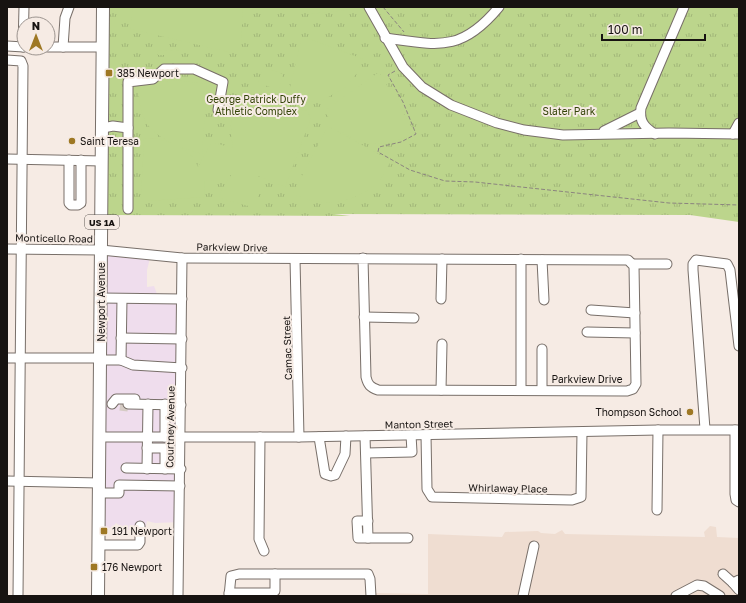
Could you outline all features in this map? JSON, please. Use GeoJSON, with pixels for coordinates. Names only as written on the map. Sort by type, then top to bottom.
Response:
{"type":"FeatureCollection","features":[{"type":"Feature","properties":{"kind":"main road","name":"Newport Avenue"},"geometry":{"type":"LineString","coordinates":[[98,596],[102,161],[106,128],[103,7]]}},
{"type":"Feature","properties":{"kind":"street"},"geometry":{"type":"LineString","coordinates":[[64,47],[65,18],[70,7]]}},
{"type":"Feature","properties":{"kind":"street"},"geometry":{"type":"LineString","coordinates":[[369,7],[385,38],[403,67],[422,87],[440,100],[459,109],[497,123],[544,133],[655,134],[736,134],[739,123]]}},
{"type":"Feature","properties":{"kind":"street"},"geometry":{"type":"LineString","coordinates":[[385,38],[429,44],[448,43],[465,38],[474,32],[499,7]]}},
{"type":"Feature","properties":{"kind":"street"},"geometry":{"type":"LineString","coordinates":[[655,134],[643,124],[640,113],[643,102],[684,7]]}},
{"type":"Feature","properties":{"kind":"street"},"geometry":{"type":"LineString","coordinates":[[10,46],[10,60],[21,61],[23,66],[18,596]]}},
{"type":"Feature","properties":{"kind":"street"},"geometry":{"type":"LineString","coordinates":[[56,47],[103,47]]}},
{"type":"Feature","properties":{"kind":"street"},"geometry":{"type":"LineString","coordinates":[[128,209],[126,128],[128,82],[153,79],[164,69],[194,69],[223,82],[218,110]]}},
{"type":"Feature","properties":{"kind":"street"},"geometry":{"type":"LineString","coordinates":[[600,133],[640,113]]}},
{"type":"Feature","properties":{"kind":"street"},"geometry":{"type":"LineString","coordinates":[[106,128],[121,126],[126,128]]}},
{"type":"Feature","properties":{"kind":"street"},"geometry":{"type":"LineString","coordinates":[[7,159],[22,162],[69,160],[102,161]]}},
{"type":"Feature","properties":{"kind":"street"},"geometry":{"type":"LineString","coordinates":[[69,160],[68,202],[71,205],[78,205],[81,203],[81,160]]}},
{"type":"Feature","properties":{"kind":"street","name":"Monticello Road"},"geometry":{"type":"LineString","coordinates":[[7,249],[101,250]]}},
{"type":"Feature","properties":{"kind":"street","name":"Parkview Drive"},"geometry":{"type":"LineString","coordinates":[[101,250],[182,258],[363,258],[628,260],[633,264],[636,333],[636,384],[633,389],[378,390],[368,384],[366,377],[363,258]]}},
{"type":"Feature","properties":{"kind":"street","name":"Courtney Avenue"},"geometry":{"type":"LineString","coordinates":[[178,596],[181,469],[182,258]]}},
{"type":"Feature","properties":{"kind":"street","name":"Camac Street"},"geometry":{"type":"LineString","coordinates":[[295,259],[299,437]]}},
{"type":"Feature","properties":{"kind":"street"},"geometry":{"type":"LineString","coordinates":[[441,299],[442,259]]}},
{"type":"Feature","properties":{"kind":"street"},"geometry":{"type":"LineString","coordinates":[[521,259],[521,390]]}},
{"type":"Feature","properties":{"kind":"street"},"geometry":{"type":"LineString","coordinates":[[542,260],[544,300]]}},
{"type":"Feature","properties":{"kind":"street"},"geometry":{"type":"LineString","coordinates":[[706,429],[693,270],[693,264],[696,260],[727,264],[730,270],[739,346]]}},
{"type":"Feature","properties":{"kind":"street"},"geometry":{"type":"LineString","coordinates":[[633,264],[667,264]]}},
{"type":"Feature","properties":{"kind":"street"},"geometry":{"type":"LineString","coordinates":[[101,298],[182,300]]}},
{"type":"Feature","properties":{"kind":"street"},"geometry":{"type":"LineString","coordinates":[[121,360],[122,299]]}},
{"type":"Feature","properties":{"kind":"street"},"geometry":{"type":"LineString","coordinates":[[591,310],[635,313]]}},
{"type":"Feature","properties":{"kind":"street"},"geometry":{"type":"LineString","coordinates":[[364,317],[414,318]]}},
{"type":"Feature","properties":{"kind":"street"},"geometry":{"type":"LineString","coordinates":[[587,332],[636,333]]}},
{"type":"Feature","properties":{"kind":"street"},"geometry":{"type":"LineString","coordinates":[[121,338],[182,339]]}},
{"type":"Feature","properties":{"kind":"street"},"geometry":{"type":"LineString","coordinates":[[441,390],[442,344]]}},
{"type":"Feature","properties":{"kind":"street"},"geometry":{"type":"LineString","coordinates":[[542,349],[542,390]]}},
{"type":"Feature","properties":{"kind":"street"},"geometry":{"type":"LineString","coordinates":[[7,358],[121,360],[133,365],[182,368]]}},
{"type":"Feature","properties":{"kind":"street"},"geometry":{"type":"LineString","coordinates":[[122,405],[116,399],[138,399],[145,404]]}},
{"type":"Feature","properties":{"kind":"street"},"geometry":{"type":"LineString","coordinates":[[100,404],[181,405]]}},
{"type":"Feature","properties":{"kind":"street"},"geometry":{"type":"LineString","coordinates":[[145,404],[147,469]]}},
{"type":"Feature","properties":{"kind":"street"},"geometry":{"type":"LineString","coordinates":[[165,404],[165,437]]}},
{"type":"Feature","properties":{"kind":"street","name":"Manton Street"},"geometry":{"type":"LineString","coordinates":[[100,437],[319,437],[706,429],[737,430]]}},
{"type":"Feature","properties":{"kind":"street"},"geometry":{"type":"LineString","coordinates":[[657,510],[658,430]]}},
{"type":"Feature","properties":{"kind":"street"},"geometry":{"type":"LineString","coordinates":[[737,430],[735,494],[736,500],[739,502]]}},
{"type":"Feature","properties":{"kind":"street","name":"Whirlaway Place"},"geometry":{"type":"LineString","coordinates":[[426,435],[427,489],[432,497],[577,500],[581,497],[582,432]]}},
{"type":"Feature","properties":{"kind":"street"},"geometry":{"type":"LineString","coordinates":[[366,453],[412,452],[411,435]]}},
{"type":"Feature","properties":{"kind":"street"},"geometry":{"type":"LineString","coordinates":[[319,437],[325,474],[331,476],[335,475],[345,454],[346,436]]}},
{"type":"Feature","properties":{"kind":"street"},"geometry":{"type":"LineString","coordinates":[[365,436],[368,538],[408,538]]}},
{"type":"Feature","properties":{"kind":"street"},"geometry":{"type":"LineString","coordinates":[[260,437],[259,539],[264,551]]}},
{"type":"Feature","properties":{"kind":"street"},"geometry":{"type":"LineString","coordinates":[[147,448],[165,448],[165,469]]}},
{"type":"Feature","properties":{"kind":"street"},"geometry":{"type":"LineString","coordinates":[[126,468],[181,469]]}},
{"type":"Feature","properties":{"kind":"street"},"geometry":{"type":"LineString","coordinates":[[7,481],[99,488],[119,493],[119,485],[180,486]]}},
{"type":"Feature","properties":{"kind":"street"},"geometry":{"type":"LineString","coordinates":[[98,545],[138,545],[140,542],[140,526]]}},
{"type":"Feature","properties":{"kind":"street"},"geometry":{"type":"LineString","coordinates":[[523,596],[534,546]]}},
{"type":"Feature","properties":{"kind":"street"},"geometry":{"type":"LineString","coordinates":[[275,574],[275,591],[272,593],[229,594],[231,576],[239,574],[275,574],[368,574],[370,579],[371,596]]}},
{"type":"Feature","properties":{"kind":"street"},"geometry":{"type":"LineString","coordinates":[[723,574],[736,581],[739,590]]}},
{"type":"Feature","properties":{"kind":"street"},"geometry":{"type":"LineString","coordinates":[[676,596],[698,585],[704,586],[720,596]]}},
{"type":"Feature","properties":{"kind":"path"},"geometry":{"type":"LineString","coordinates":[[383,7],[404,32],[406,40]]}},
{"type":"Feature","properties":{"kind":"path"},"geometry":{"type":"LineString","coordinates":[[403,67],[388,74],[403,102],[416,134],[401,142],[379,147],[378,152],[410,170],[445,181],[476,182],[669,204],[739,205]]}},
{"type":"Feature","properties":{"kind":"shaded area"},"geometry":{"type":"Polygon","coordinates":[[[102,253],[150,258],[147,270],[147,287],[154,286],[157,294],[182,295],[180,522],[155,523],[147,521],[145,530],[121,530],[119,525],[116,523],[112,528],[99,528],[102,253]]]}},
{"type":"Feature","properties":{"kind":"shaded area"},"geometry":{"type":"Polygon","coordinates":[[[710,526],[716,527],[717,537],[739,538],[739,596],[375,596],[375,593],[428,594],[428,534],[502,537],[505,532],[538,531],[541,533],[555,534],[562,530],[565,534],[705,537],[704,532],[710,526]]]}},
{"type":"Feature","properties":{"kind":"green space","name":"Slater Park"},"geometry":{"type":"Polygon","coordinates":[[[104,7],[739,7],[739,222],[690,215],[102,215],[104,7]]]}},
{"type":"Feature","properties":{"kind":"green space"},"geometry":{"type":"Polygon","coordinates":[[[133,7],[243,7],[241,46],[233,53],[130,29],[133,7]]]}},
{"type":"Feature","properties":{"kind":"green space"},"geometry":{"type":"Polygon","coordinates":[[[306,7],[346,7],[347,10],[309,14],[306,12],[306,7]]]}},
{"type":"Feature","properties":{"kind":"green space"},"geometry":{"type":"Polygon","coordinates":[[[307,38],[363,59],[357,73],[347,86],[320,102],[287,100],[301,40],[307,38]]]}},
{"type":"Feature","properties":{"kind":"green space"},"geometry":{"type":"Polygon","coordinates":[[[157,50],[181,51],[181,55],[158,55],[157,50]]]}},
{"type":"Feature","properties":{"kind":"green space"},"geometry":{"type":"Polygon","coordinates":[[[263,67],[283,74],[279,90],[258,83],[263,67]]]}},
{"type":"Feature","properties":{"kind":"green space"},"geometry":{"type":"Polygon","coordinates":[[[379,72],[415,133],[389,143],[365,143],[354,139],[343,132],[333,123],[324,111],[379,72]]]}},
{"type":"Feature","properties":{"kind":"green space","name":"George Patrick Duffy Athletic Complex"},"geometry":{"type":"Polygon","coordinates":[[[175,80],[207,84],[202,154],[180,147],[193,157],[198,167],[210,145],[215,143],[233,148],[231,122],[235,96],[307,111],[311,118],[285,187],[258,176],[258,204],[252,207],[219,198],[221,191],[231,175],[216,181],[204,180],[205,197],[147,201],[141,199],[144,138],[158,139],[172,143],[155,133],[145,120],[140,105],[139,85],[175,80]]]}},
{"type":"Feature","properties":{"kind":"green space"},"geometry":{"type":"Polygon","coordinates":[[[328,126],[391,161],[384,175],[369,189],[359,195],[337,202],[314,201],[293,193],[328,126]]]}},
{"type":"Feature","properties":{"kind":"tunnel"},"geometry":{"type":"LineString","coordinates":[[120,406],[128,407]]}},
{"type":"Feature","properties":{"kind":"place","name":"385 Newport"},"geometry":{"type":"Point","coordinates":[109,73]}},
{"type":"Feature","properties":{"kind":"place","name":"Saint Teresa"},"geometry":{"type":"Point","coordinates":[72,141]}},
{"type":"Feature","properties":{"kind":"place","name":"Thompson School"},"geometry":{"type":"Point","coordinates":[690,412]}},
{"type":"Feature","properties":{"kind":"place","name":"191 Newport"},"geometry":{"type":"Point","coordinates":[104,531]}},
{"type":"Feature","properties":{"kind":"place","name":"176 Newport"},"geometry":{"type":"Point","coordinates":[94,567]}}]}
